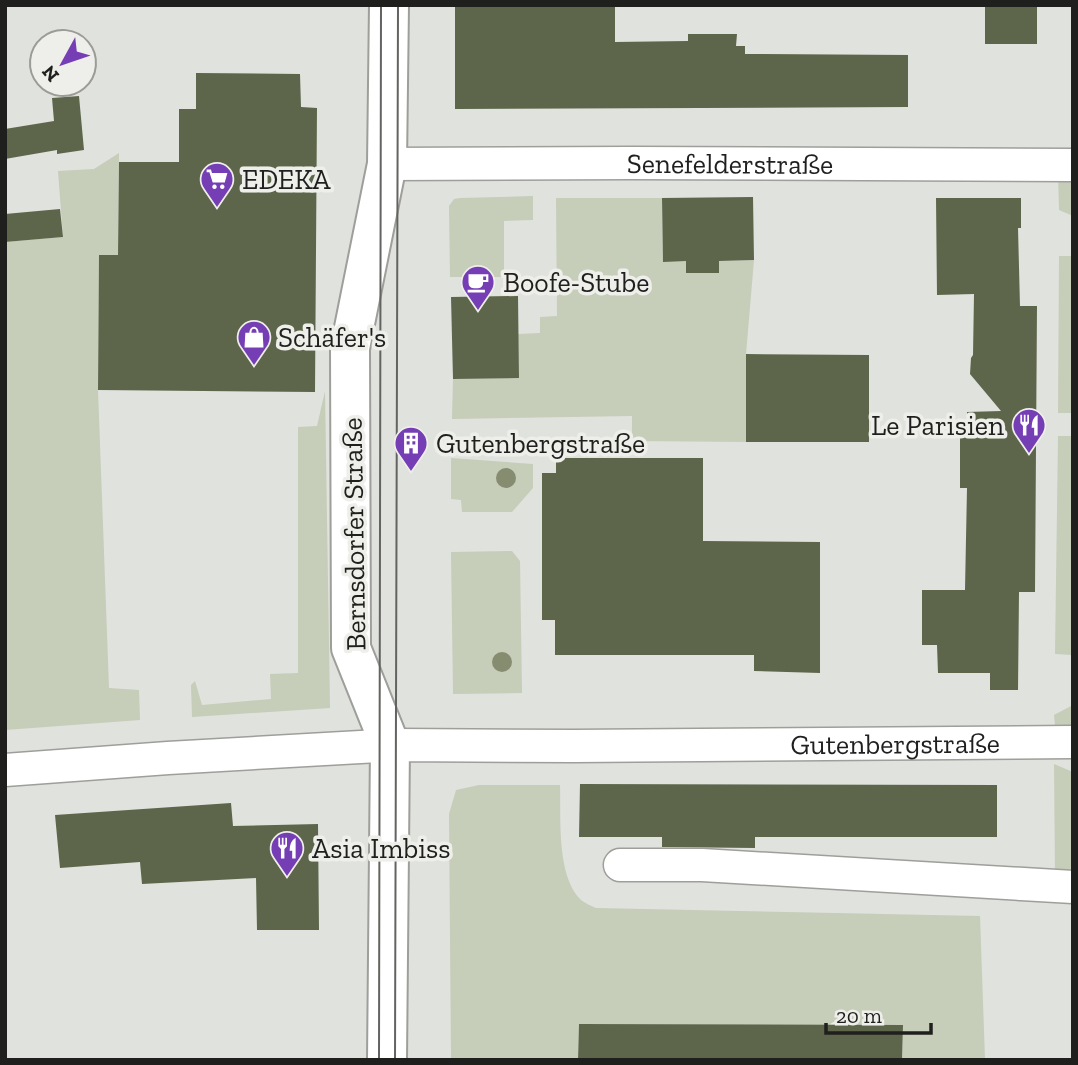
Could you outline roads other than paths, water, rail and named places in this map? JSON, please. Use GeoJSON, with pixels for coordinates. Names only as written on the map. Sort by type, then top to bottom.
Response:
{"type":"FeatureCollection","features":[{"type":"Feature","properties":{"kind":"street","name":"Bernsdorfer Straße"},"geometry":{"type":"LineString","coordinates":[[387,1060],[390,745],[351,648],[350,348],[387,164],[389,5]]}},
{"type":"Feature","properties":{"kind":"street","name":"Senefelderstraße"},"geometry":{"type":"LineString","coordinates":[[387,164],[1073,165]]}},
{"type":"Feature","properties":{"kind":"street","name":"Gutenbergstraße"},"geometry":{"type":"LineString","coordinates":[[5,770],[390,745],[1073,742]]}},
{"type":"Feature","properties":{"kind":"street"},"geometry":{"type":"LineString","coordinates":[[620,865],[702,865],[1073,887]]}},
{"type":"Feature","properties":{"kind":"tram line"},"geometry":{"type":"LineString","coordinates":[[379,1060],[381,5]]}},
{"type":"Feature","properties":{"kind":"tram line"},"geometry":{"type":"LineString","coordinates":[[395,1060],[398,5]]}},
{"type":"Feature","properties":{"kind":"place","name":"EDEKA"},"geometry":{"type":"Point","coordinates":[217,209]}},
{"type":"Feature","properties":{"kind":"place","name":"Boofe-Stube"},"geometry":{"type":"Point","coordinates":[478,312]}},
{"type":"Feature","properties":{"kind":"place","name":"Schäfer's"},"geometry":{"type":"Point","coordinates":[254,367]}},
{"type":"Feature","properties":{"kind":"place","name":"Le Parisien"},"geometry":{"type":"Point","coordinates":[1029,455]}},
{"type":"Feature","properties":{"kind":"place","name":"Gutenbergstraße"},"geometry":{"type":"Point","coordinates":[411,473]}},
{"type":"Feature","properties":{"kind":"place","name":"Asia Imbiss"},"geometry":{"type":"Point","coordinates":[287,878]}}]}
